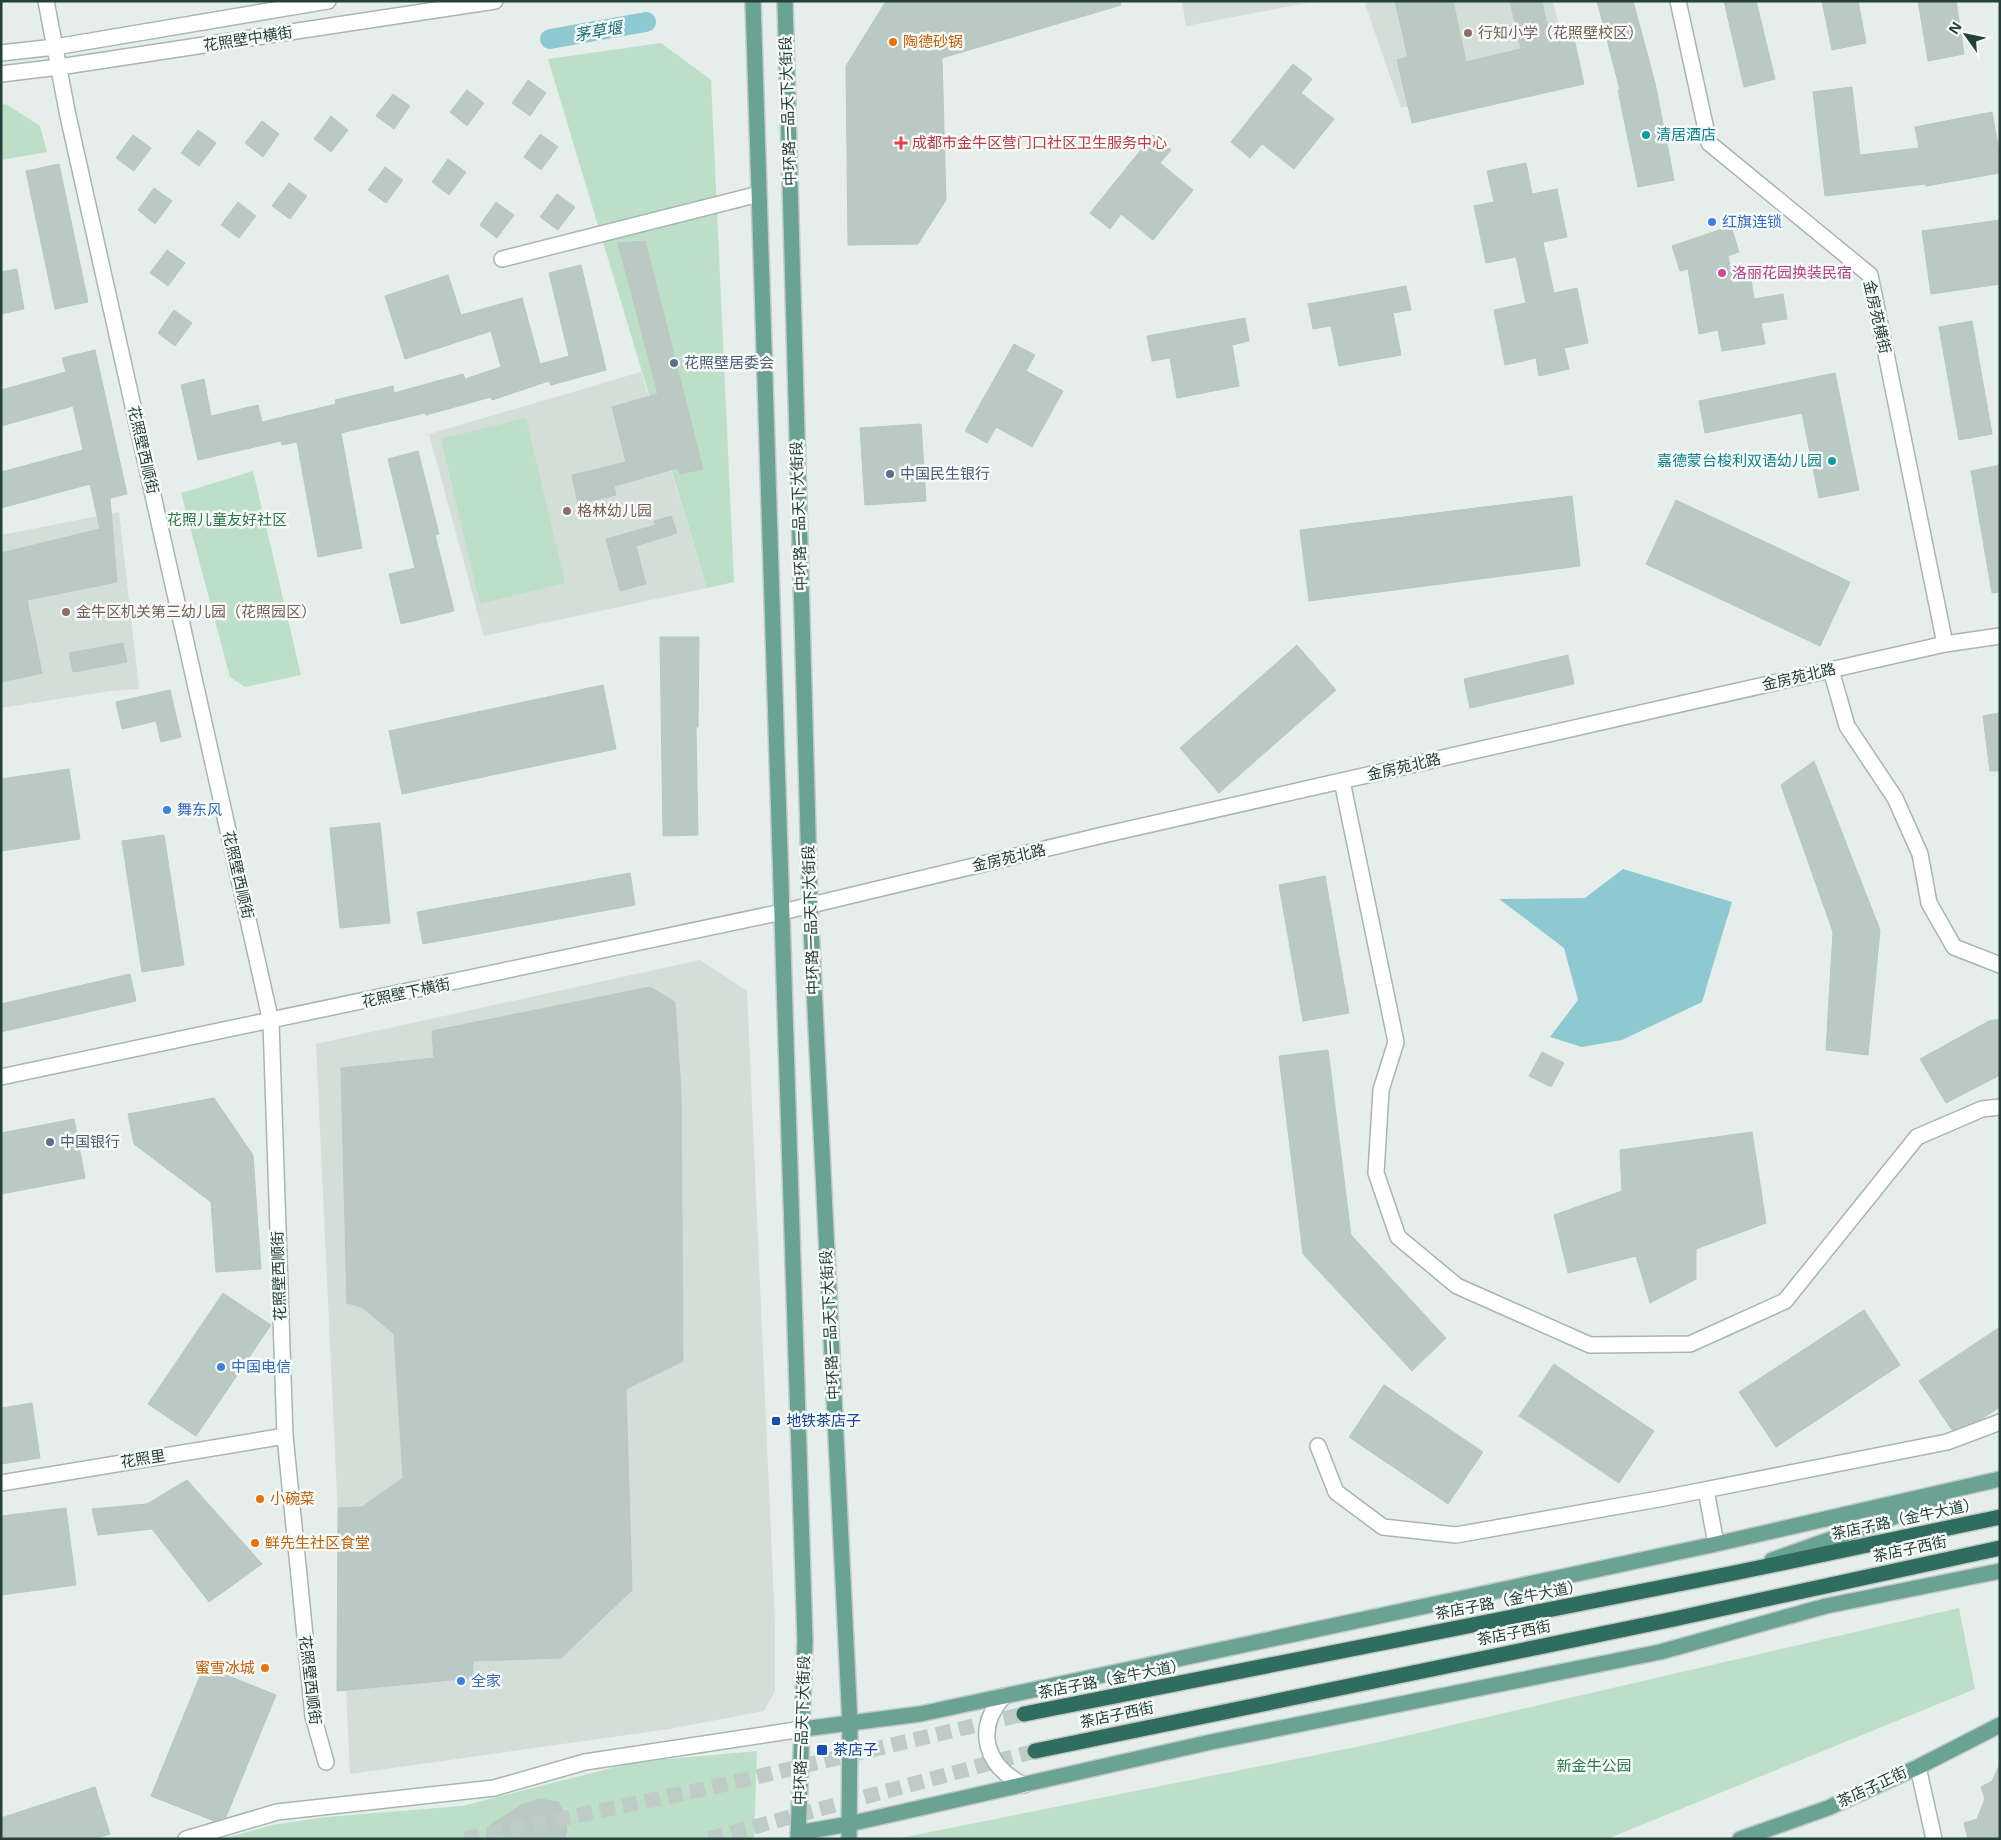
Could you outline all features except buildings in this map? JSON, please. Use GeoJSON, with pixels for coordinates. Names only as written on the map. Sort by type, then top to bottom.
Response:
{"type":"FeatureCollection","features":[{"type":"Feature","properties":{"kind":"highway"},"geometry":{"type":"LineString","coordinates":[[1961,1525],[2000,1508]]}},
{"type":"Feature","properties":{"kind":"highway","name":"茶店子路（金牛大道）"},"geometry":{"type":"LineString","coordinates":[[1024,1714],[1734,1573],[2000,1517]]}},
{"type":"Feature","properties":{"kind":"highway","name":"茶店子西街"},"geometry":{"type":"LineString","coordinates":[[1035,1750],[1674,1619],[2000,1548]]}},
{"type":"Feature","properties":{"kind":"main road","name":"中环路一品天下大街段"},"geometry":{"type":"LineString","coordinates":[[753,1],[805,1641],[798,1836]]}},
{"type":"Feature","properties":{"kind":"main road","name":"中环路一品天下大街段"},"geometry":{"type":"LineString","coordinates":[[785,1],[810,906],[850,1724],[849,1831]]}},
{"type":"Feature","properties":{"kind":"main road"},"geometry":{"type":"LineString","coordinates":[[803,1729],[920,1714],[1716,1544],[2000,1480]]}},
{"type":"Feature","properties":{"kind":"main road"},"geometry":{"type":"LineString","coordinates":[[1734,1573],[2000,1480]]}},
{"type":"Feature","properties":{"kind":"main road"},"geometry":{"type":"LineString","coordinates":[[798,1836],[849,1831],[1024,1784],[1210,1742],[1660,1652],[1826,1606],[2000,1572]]}},
{"type":"Feature","properties":{"kind":"main road","name":"茶店子正街"},"geometry":{"type":"LineString","coordinates":[[1740,1839],[1828,1808],[2000,1725]]}},
{"type":"Feature","properties":{"kind":"street","name":"花照壁西顺街"},"geometry":{"type":"LineString","coordinates":[[46,1],[68,116],[271,1022],[285,1436],[313,1716],[326,1762]]}},
{"type":"Feature","properties":{"kind":"street","name":"花照壁中横街"},"geometry":{"type":"LineString","coordinates":[[1,53],[56,47],[328,1]]}},
{"type":"Feature","properties":{"kind":"street","name":"花照壁中横街"},"geometry":{"type":"LineString","coordinates":[[1,74],[59,67],[495,1]]}},
{"type":"Feature","properties":{"kind":"street","name":"金房苑横街"},"geometry":{"type":"LineString","coordinates":[[1678,1],[1709,143],[1870,275],[1945,644]]}},
{"type":"Feature","properties":{"kind":"street"},"geometry":{"type":"LineString","coordinates":[[502,259],[759,194]]}},
{"type":"Feature","properties":{"kind":"street","name":"金房苑北路"},"geometry":{"type":"LineString","coordinates":[[810,906],[1342,781],[1945,644],[2000,636]]}},
{"type":"Feature","properties":{"kind":"street"},"geometry":{"type":"LineString","coordinates":[[1831,670],[1847,726],[1894,798],[1920,854],[1929,903],[1954,947],[2000,965]]}},
{"type":"Feature","properties":{"kind":"street"},"geometry":{"type":"LineString","coordinates":[[1342,781],[1396,1042],[1381,1090],[1376,1173],[1398,1237],[1457,1286],[1590,1346],[1690,1344],[1785,1301],[1917,1137],[1982,1109],[2000,1107]]}},
{"type":"Feature","properties":{"kind":"street","name":"花照壁下横街"},"geometry":{"type":"LineString","coordinates":[[1,1077],[271,1022],[810,906]]}},
{"type":"Feature","properties":{"kind":"street"},"geometry":{"type":"LineString","coordinates":[[1318,1446],[1336,1492],[1383,1527],[1456,1535],[1706,1490],[1947,1442],[2000,1422]]}},
{"type":"Feature","properties":{"kind":"street","name":"花照里"},"geometry":{"type":"LineString","coordinates":[[1,1483],[285,1436]]}},
{"type":"Feature","properties":{"kind":"street"},"geometry":{"type":"LineString","coordinates":[[1706,1490],[1716,1544]]}},
{"type":"Feature","properties":{"kind":"street"},"geometry":{"type":"LineString","coordinates":[[1004,1696],[989,1717],[987,1742],[991,1755],[997,1764],[1014,1780],[1024,1784]]}},
{"type":"Feature","properties":{"kind":"street"},"geometry":{"type":"LineString","coordinates":[[186,1839],[278,1812],[486,1790],[585,1762],[803,1729]]}},
{"type":"Feature","properties":{"kind":"street"},"geometry":{"type":"LineString","coordinates":[[1918,1766],[1934,1839]]}},
{"type":"Feature","properties":{"kind":"shaded area"},"geometry":{"type":"Polygon","coordinates":[[[1182,1],[1318,1],[1186,26],[1182,1]]]}},
{"type":"Feature","properties":{"kind":"shaded area","name":"行知小学（花照壁校区）"},"geometry":{"type":"Polygon","coordinates":[[[1364,1],[1553,1],[1569,65],[1401,108],[1364,1]]]}},
{"type":"Feature","properties":{"kind":"shaded area","name":"格林幼儿园"},"geometry":{"type":"Polygon","coordinates":[[[641,372],[707,588],[484,636],[429,434],[641,372]]]}},
{"type":"Feature","properties":{"kind":"shaded area","name":"金牛区机关第三幼儿园（花照园区）"},"geometry":{"type":"Polygon","coordinates":[[[119,512],[139,689],[110,691],[1,708],[1,535],[119,512]]]}},
{"type":"Feature","properties":{"kind":"shaded area"},"geometry":{"type":"Polygon","coordinates":[[[700,960],[747,991],[775,1624],[775,1691],[764,1711],[669,1729],[350,1774],[316,1044],[700,960]]]}},
{"type":"Feature","properties":{"kind":"green space"},"geometry":{"type":"Polygon","coordinates":[[[661,43],[711,80],[734,582],[707,588],[548,59],[661,43]]]}},
{"type":"Feature","properties":{"kind":"green space"},"geometry":{"type":"Polygon","coordinates":[[[6,104],[40,126],[47,152],[1,160],[1,105],[6,104]]]}},
{"type":"Feature","properties":{"kind":"green space"},"geometry":{"type":"Polygon","coordinates":[[[526,418],[565,583],[480,604],[441,439],[526,418]]]}},
{"type":"Feature","properties":{"kind":"green space","name":"花照儿童友好社区"},"geometry":{"type":"Polygon","coordinates":[[[253,471],[301,675],[245,687],[230,677],[181,493],[253,471]]]}},
{"type":"Feature","properties":{"kind":"green space","name":"新金牛公园"},"geometry":{"type":"Polygon","coordinates":[[[1959,1608],[1975,1689],[1607,1839],[895,1839],[1366,1745],[1959,1608]]]}},
{"type":"Feature","properties":{"kind":"green space"},"geometry":{"type":"Polygon","coordinates":[[[757,1751],[754,1839],[223,1839],[272,1825],[326,1817],[462,1806],[635,1762],[757,1751]]]}},
{"type":"Feature","properties":{"kind":"water"},"geometry":{"type":"Polygon","coordinates":[[[1623,869],[1732,902],[1702,1002],[1622,1040],[1582,1047],[1550,1037],[1578,1000],[1564,948],[1499,899],[1585,898],[1623,869]]]}},
{"type":"Feature","properties":{"kind":"waterway","name":"茅草堰"},"geometry":{"type":"LineString","coordinates":[[550,39],[646,22]]}},
{"type":"Feature","properties":{"kind":"tunnel"},"geometry":{"type":"LineString","coordinates":[[465,1839],[709,1788],[1024,1714]]}},
{"type":"Feature","properties":{"kind":"tunnel"},"geometry":{"type":"LineString","coordinates":[[709,1839],[1035,1751]]}},
{"type":"Feature","properties":{"kind":"place","name":"行知小学（花照壁校区）"},"geometry":{"type":"Point","coordinates":[1468,33]}},
{"type":"Feature","properties":{"kind":"place","name":"陶德砂锅"},"geometry":{"type":"Point","coordinates":[893,42]}},
{"type":"Feature","properties":{"kind":"place","name":"清居酒店"},"geometry":{"type":"Point","coordinates":[1646,135]}},
{"type":"Feature","properties":{"kind":"place","name":"成都市金牛区营门口社区卫生服务中心"},"geometry":{"type":"Point","coordinates":[901,143]}},
{"type":"Feature","properties":{"kind":"place","name":"红旗连锁"},"geometry":{"type":"Point","coordinates":[1712,222]}},
{"type":"Feature","properties":{"kind":"place","name":"洛丽花园换装民宿"},"geometry":{"type":"Point","coordinates":[1722,273]}},
{"type":"Feature","properties":{"kind":"place","name":"花照壁居委会"},"geometry":{"type":"Point","coordinates":[674,363]}},
{"type":"Feature","properties":{"kind":"place","name":"嘉德蒙台梭利双语幼儿园"},"geometry":{"type":"Point","coordinates":[1832,461]}},
{"type":"Feature","properties":{"kind":"place","name":"中国民生银行"},"geometry":{"type":"Point","coordinates":[890,474]}},
{"type":"Feature","properties":{"kind":"place","name":"格林幼儿园"},"geometry":{"type":"Point","coordinates":[567,511]}},
{"type":"Feature","properties":{"kind":"place","name":"金牛区机关第三幼儿园（花照园区）"},"geometry":{"type":"Point","coordinates":[66,612]}},
{"type":"Feature","properties":{"kind":"place","name":"舞东风"},"geometry":{"type":"Point","coordinates":[167,810]}},
{"type":"Feature","properties":{"kind":"place","name":"中国银行"},"geometry":{"type":"Point","coordinates":[50,1142]}},
{"type":"Feature","properties":{"kind":"place","name":"中国电信"},"geometry":{"type":"Point","coordinates":[221,1367]}},
{"type":"Feature","properties":{"kind":"place","name":"地铁茶店子"},"geometry":{"type":"Point","coordinates":[776,1421]}},
{"type":"Feature","properties":{"kind":"place","name":"小碗菜"},"geometry":{"type":"Point","coordinates":[260,1499]}},
{"type":"Feature","properties":{"kind":"place","name":"鲜先生社区食堂"},"geometry":{"type":"Point","coordinates":[255,1543]}},
{"type":"Feature","properties":{"kind":"place","name":"蜜雪冰城"},"geometry":{"type":"Point","coordinates":[265,1668]}},
{"type":"Feature","properties":{"kind":"place","name":"全家"},"geometry":{"type":"Point","coordinates":[461,1681]}},
{"type":"Feature","properties":{"kind":"place","name":"茶店子"},"geometry":{"type":"Point","coordinates":[822,1750]}}]}
